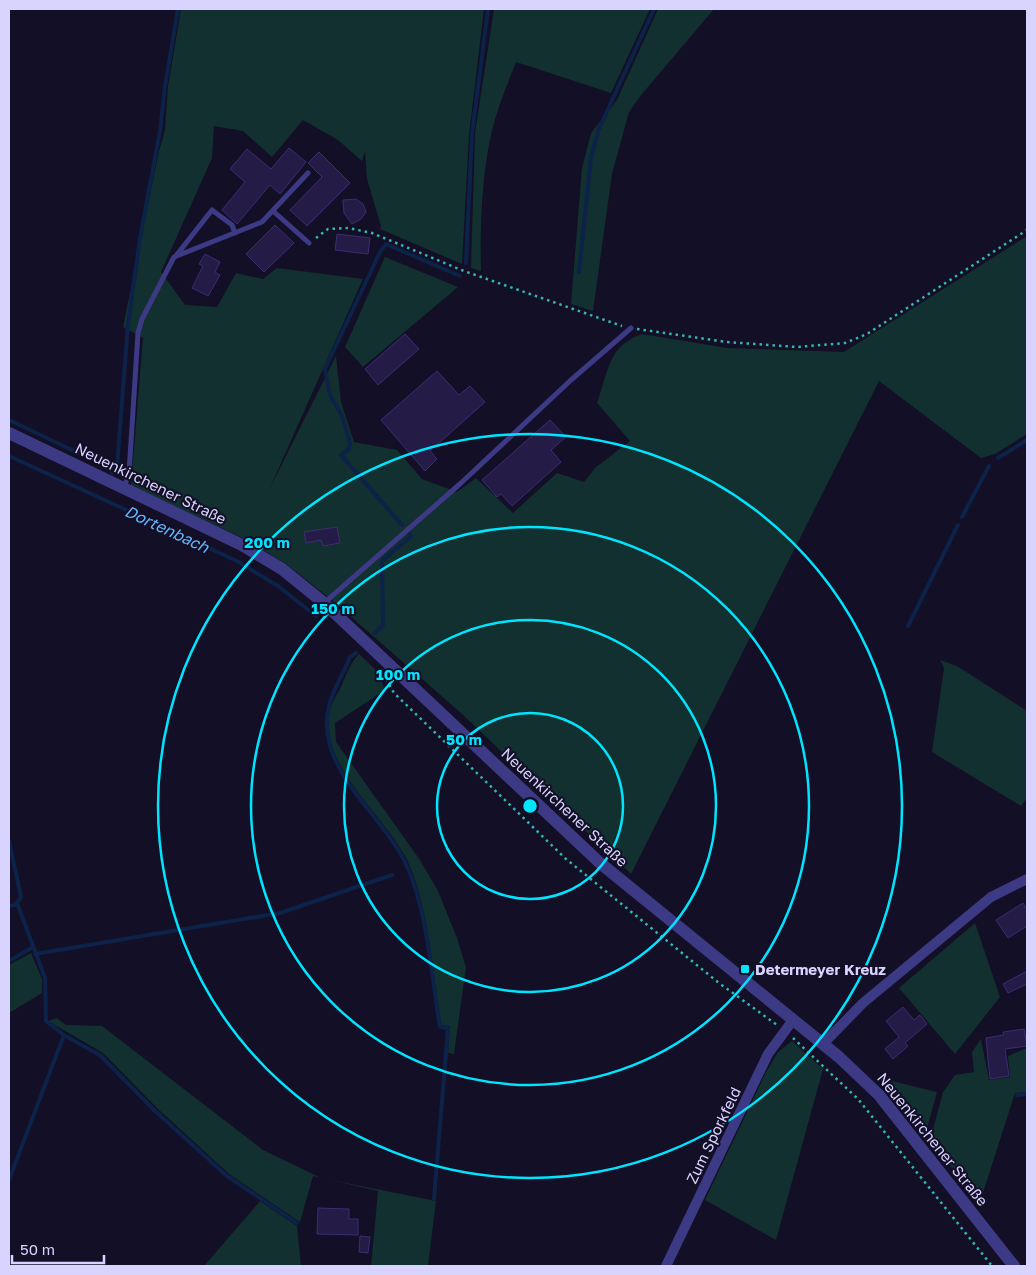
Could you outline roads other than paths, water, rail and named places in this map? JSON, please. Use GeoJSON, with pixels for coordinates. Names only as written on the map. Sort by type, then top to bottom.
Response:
{"type":"FeatureCollection","features":[{"type":"Feature","properties":{"kind":"street","name":"Neuenkirchener Straße"},"geometry":{"type":"LineString","coordinates":[[9,433],[242,545],[282,570],[324,603],[600,863],[823,1044],[879,1096],[1014,1266]]}},
{"type":"Feature","properties":{"kind":"street"},"geometry":{"type":"LineString","coordinates":[[823,1044],[863,1003],[991,897],[1027,879]]}},
{"type":"Feature","properties":{"kind":"street","name":"Zum Sporkfeld"},"geometry":{"type":"LineString","coordinates":[[666,1266],[768,1054],[793,1020]]}},
{"type":"Feature","properties":{"kind":"lane"},"geometry":{"type":"LineString","coordinates":[[174,257],[262,222],[308,173]]}},
{"type":"Feature","properties":{"kind":"lane"},"geometry":{"type":"LineString","coordinates":[[124,489],[129,473],[138,333],[142,319],[174,257],[212,210],[232,226],[235,233]]}},
{"type":"Feature","properties":{"kind":"lane"},"geometry":{"type":"LineString","coordinates":[[273,210],[308,244]]}},
{"type":"Feature","properties":{"kind":"lane"},"geometry":{"type":"LineString","coordinates":[[324,603],[461,483],[571,380],[631,328]]}},
{"type":"Feature","properties":{"kind":"waterway"},"geometry":{"type":"LineString","coordinates":[[112,473],[117,466],[128,325],[140,238],[160,131],[165,86],[178,9]]}},
{"type":"Feature","properties":{"kind":"waterway"},"geometry":{"type":"LineString","coordinates":[[466,263],[472,134],[488,9]]}},
{"type":"Feature","properties":{"kind":"waterway"},"geometry":{"type":"LineString","coordinates":[[579,272],[591,158],[598,131],[654,9]]}},
{"type":"Feature","properties":{"kind":"waterway"},"geometry":{"type":"LineString","coordinates":[[402,525],[341,455],[349,449],[350,443],[342,416],[330,395],[325,369],[380,252],[386,244],[460,276]]}},
{"type":"Feature","properties":{"kind":"waterway"},"geometry":{"type":"LineString","coordinates":[[9,420],[114,470]]}},
{"type":"Feature","properties":{"kind":"waterway"},"geometry":{"type":"LineString","coordinates":[[998,458],[1027,440]]}},
{"type":"Feature","properties":{"kind":"waterway","name":"Dortenbach"},"geometry":{"type":"LineString","coordinates":[[9,456],[237,561],[278,586],[316,616]]}},
{"type":"Feature","properties":{"kind":"waterway"},"geometry":{"type":"LineString","coordinates":[[962,517],[989,466]]}},
{"type":"Feature","properties":{"kind":"waterway"},"geometry":{"type":"LineString","coordinates":[[908,626],[958,525]]}},
{"type":"Feature","properties":{"kind":"waterway"},"geometry":{"type":"LineString","coordinates":[[375,633],[383,625],[382,561],[411,536],[410,534]]}},
{"type":"Feature","properties":{"kind":"waterway"},"geometry":{"type":"LineString","coordinates":[[356,653],[350,657],[333,693],[329,706],[327,729],[331,750],[340,770],[395,845],[406,864],[424,923],[440,1027],[448,1028],[434,1199]]}},
{"type":"Feature","properties":{"kind":"waterway","name":"Dortenbach"},"geometry":{"type":"LineString","coordinates":[[9,841],[21,897],[15,905],[9,906]]}},
{"type":"Feature","properties":{"kind":"waterway"},"geometry":{"type":"LineString","coordinates":[[35,954],[280,913],[392,875]]}},
{"type":"Feature","properties":{"kind":"waterway"},"geometry":{"type":"LineString","coordinates":[[9,1180],[64,1035],[46,1021],[45,978],[17,903]]}},
{"type":"Feature","properties":{"kind":"waterway"},"geometry":{"type":"LineString","coordinates":[[9,961],[33,947]]}},
{"type":"Feature","properties":{"kind":"waterway"},"geometry":{"type":"LineString","coordinates":[[64,1035],[101,1056],[154,1110],[227,1176],[297,1223]]}},
{"type":"Feature","properties":{"kind":"waterway"},"geometry":{"type":"LineString","coordinates":[[1017,1095],[1027,1094]]}},
{"type":"Feature","properties":{"kind":"place","name":"Determeyer Kreuz"},"geometry":{"type":"Point","coordinates":[745,969]}}]}
